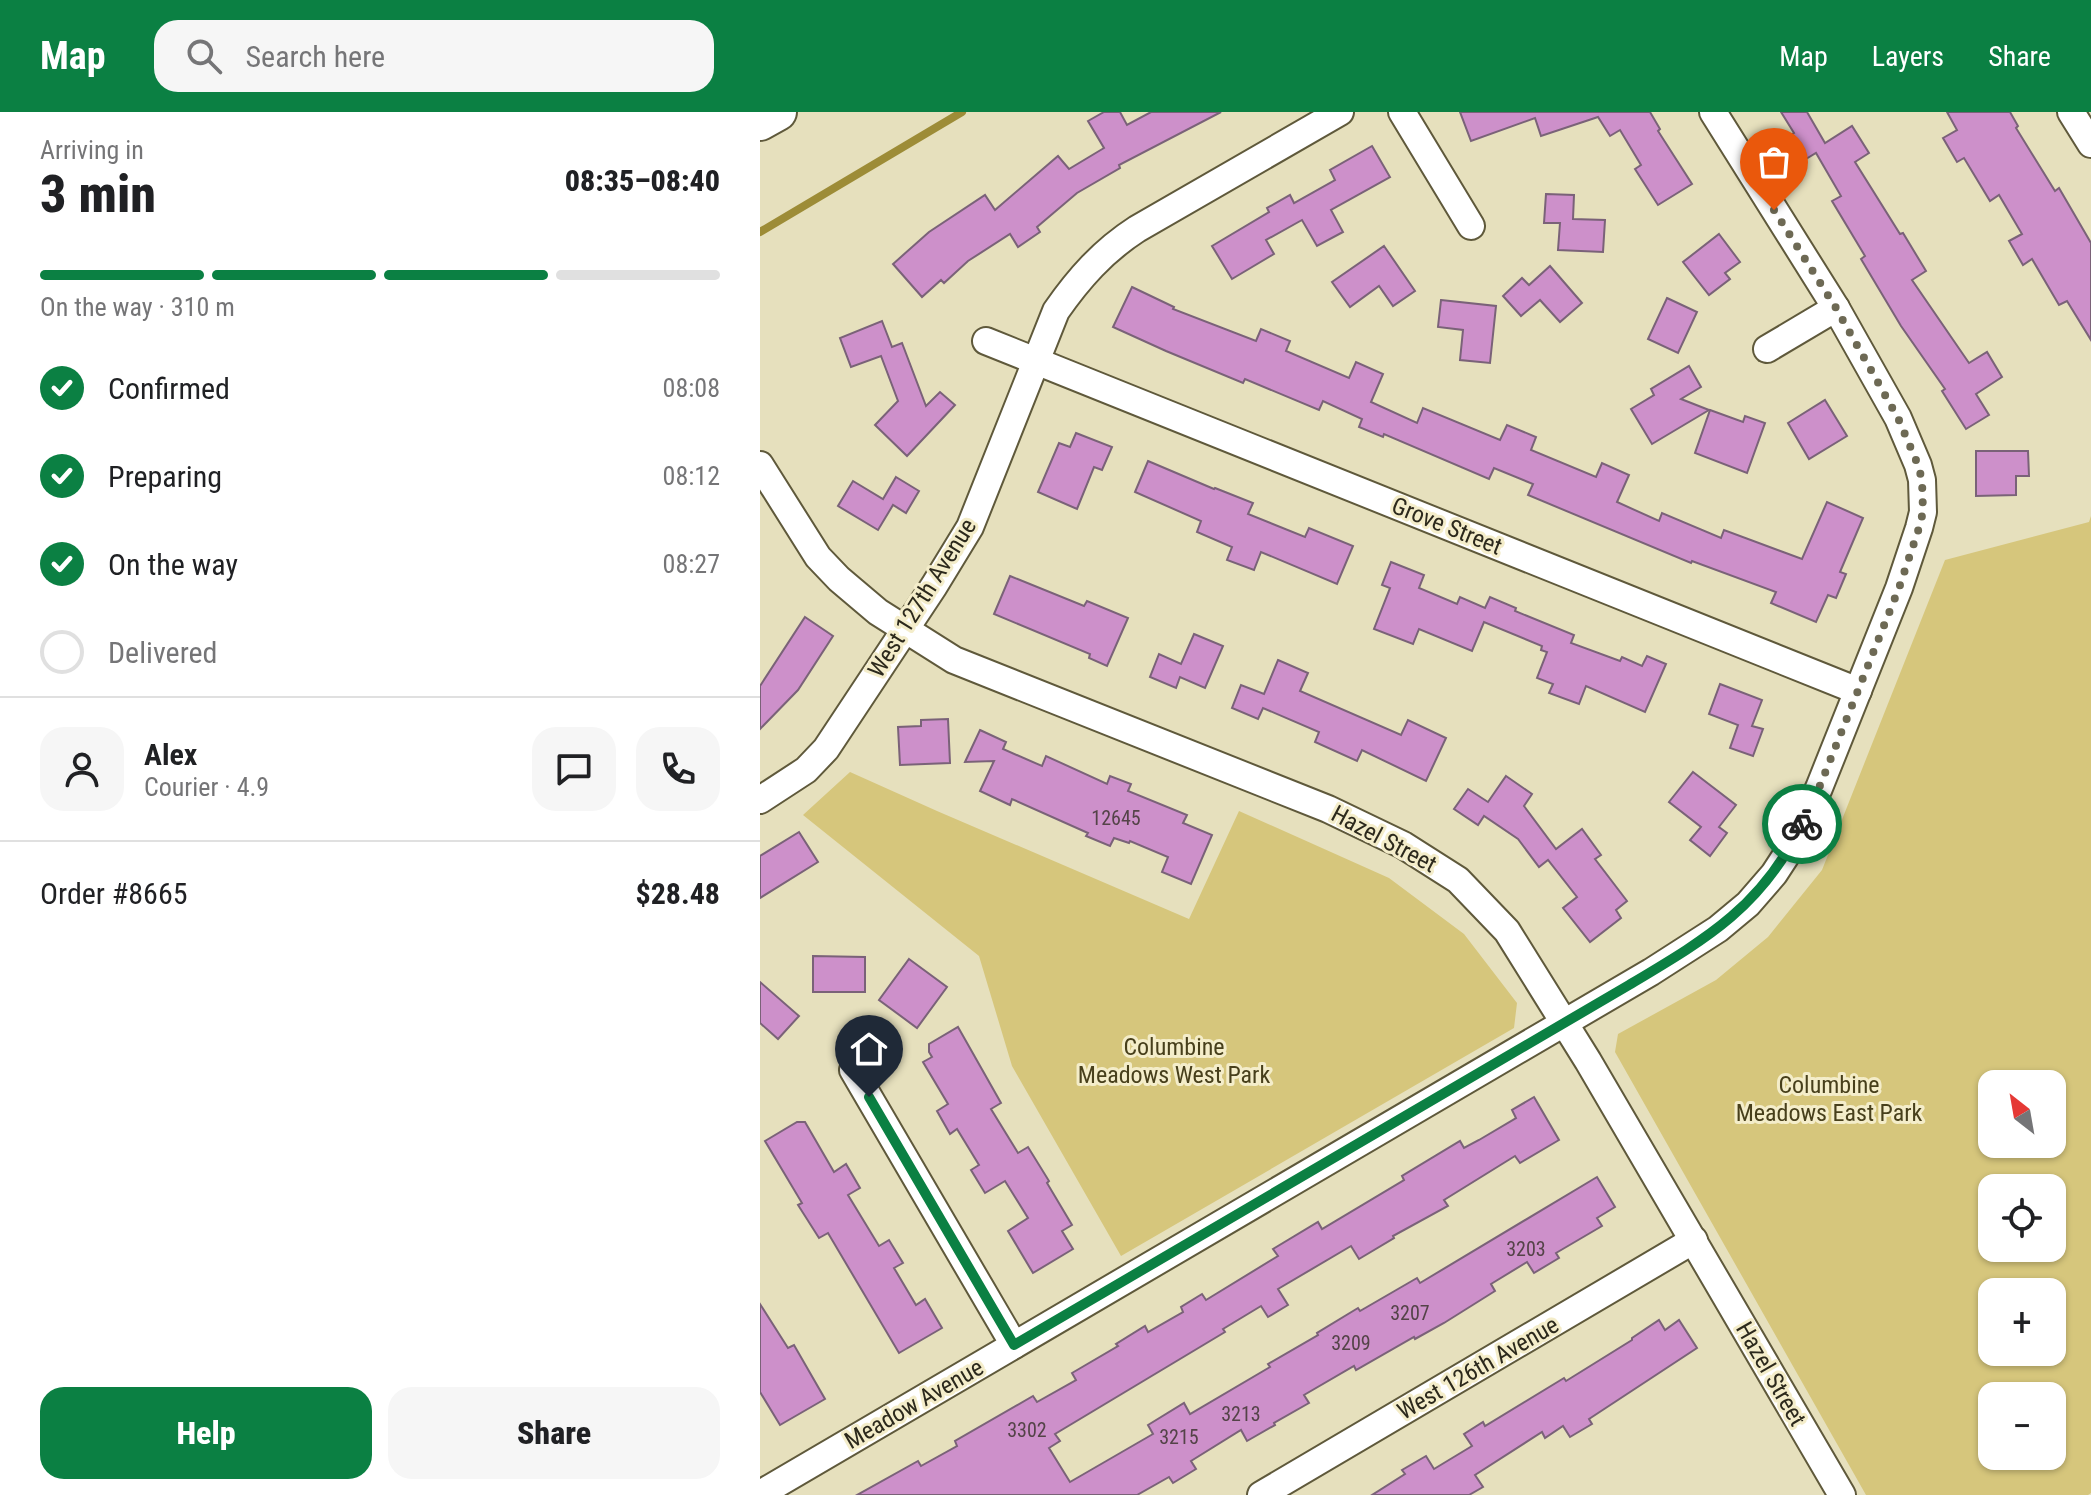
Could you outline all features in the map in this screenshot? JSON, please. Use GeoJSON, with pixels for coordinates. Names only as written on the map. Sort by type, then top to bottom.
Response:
{"type":"FeatureCollection","features":[{"type":"Feature","properties":{"kind":"main road"},"geometry":{"type":"LineString","coordinates":[[760,122],[778,112]]}},
{"type":"Feature","properties":{"kind":"street","name":"West 127th Avenue"},"geometry":{"type":"LineString","coordinates":[[760,800],[806,770],[826,749],[970,527],[1056,311],[1077,281],[1114,244],[1340,112]]}},
{"type":"Feature","properties":{"kind":"street"},"geometry":{"type":"LineString","coordinates":[[1402,112],[1471,226]]}},
{"type":"Feature","properties":{"kind":"street","name":"Meadow Avenue"},"geometry":{"type":"LineString","coordinates":[[761,1492],[1651,972],[1718,929],[1774,874],[1789,851],[1819,788],[1899,588],[1923,512],[1922,480],[1898,418],[1836,308],[1713,112]]}},
{"type":"Feature","properties":{"kind":"street"},"geometry":{"type":"LineString","coordinates":[[2071,112],[2091,144]]}},
{"type":"Feature","properties":{"kind":"street"},"geometry":{"type":"LineString","coordinates":[[1767,349],[1836,308]]}},
{"type":"Feature","properties":{"kind":"street"},"geometry":{"type":"LineString","coordinates":[[986,341],[1036,361]]}},
{"type":"Feature","properties":{"kind":"street","name":"Grove Street"},"geometry":{"type":"LineString","coordinates":[[1036,361],[1858,691]]}},
{"type":"Feature","properties":{"kind":"street","name":"Hazel Street"},"geometry":{"type":"LineString","coordinates":[[762,472],[818,557],[839,579],[878,612],[954,660],[1328,809],[1403,845],[1458,880],[1507,931],[1565,1023],[1842,1495]]}},
{"type":"Feature","properties":{"kind":"street"},"geometry":{"type":"LineString","coordinates":[[853,1070],[1014,1345]]}},
{"type":"Feature","properties":{"kind":"street","name":"West 126th Avenue"},"geometry":{"type":"LineString","coordinates":[[1261,1495],[1694,1240]]}},
{"type":"Feature","properties":{"kind":"green space","name":"Columbine Meadows East Park"},"geometry":{"type":"Polygon","coordinates":[[[2091,516],[2091,1493],[2088,1495],[1866,1495],[1615,1052],[1618,1034],[1716,980],[1768,937],[1822,870],[1945,560],[2089,522],[2091,516]]]}},
{"type":"Feature","properties":{"kind":"green space","name":"Columbine Meadows West Park"},"geometry":{"type":"Polygon","coordinates":[[[850,772],[1189,919],[1239,811],[1389,878],[1464,934],[1517,1003],[1514,1028],[1121,1256],[1012,1066],[979,956],[803,815],[850,772]]]}},
{"type":"Feature","properties":{"kind":"building"},"geometry":{"type":"Polygon","coordinates":[[[1104,112],[1120,112],[1127,125],[1151,112],[1221,112],[1119,165],[1120,168],[1077,193],[1037,227],[1040,232],[1018,247],[1010,234],[968,261],[944,283],[941,280],[922,297],[893,264],[929,232],[985,195],[995,210],[1058,156],[1069,169],[1104,148],[1088,121],[1104,112]]]}},
{"type":"Feature","properties":{"kind":"building"},"geometry":{"type":"Polygon","coordinates":[[[1460,112],[1650,112],[1660,129],[1658,131],[1692,184],[1658,205],[1635,169],[1641,165],[1620,130],[1610,136],[1598,117],[1541,136],[1535,118],[1471,141],[1460,112]]]}},
{"type":"Feature","properties":{"kind":"building"},"geometry":{"type":"Polygon","coordinates":[[[1781,112],[1807,112],[1825,143],[1852,126],[1869,153],[1855,162],[1926,271],[1912,280],[1969,363],[1987,352],[2002,377],[1976,394],[1989,415],[1966,429],[1942,391],[1945,389],[1901,326],[1861,259],[1865,256],[1832,201],[1841,196],[1816,153],[1806,159],[1781,112]]]}},
{"type":"Feature","properties":{"kind":"building"},"geometry":{"type":"Polygon","coordinates":[[[1947,112],[2010,112],[2018,126],[2016,128],[2055,191],[2059,188],[2091,243],[2091,340],[2067,301],[2059,305],[2032,259],[2023,265],[2009,241],[2022,234],[1999,195],[1990,201],[1964,158],[1957,162],[1943,138],[1957,130],[1947,112]]]}},
{"type":"Feature","properties":{"kind":"building"},"geometry":{"type":"Polygon","coordinates":[[[1372,146],[1390,177],[1331,210],[1343,232],[1317,246],[1302,220],[1266,240],[1274,254],[1232,279],[1212,246],[1269,212],[1267,208],[1290,195],[1294,203],[1335,180],[1330,170],[1372,146]]]}},
{"type":"Feature","properties":{"kind":"building"},"geometry":{"type":"Polygon","coordinates":[[[1546,194],[1574,195],[1573,219],[1605,220],[1603,252],[1558,250],[1560,223],[1544,223],[1546,194]]]}},
{"type":"Feature","properties":{"kind":"building"},"geometry":{"type":"Polygon","coordinates":[[[1719,234],[1740,262],[1725,273],[1730,279],[1709,295],[1683,262],[1719,234]]]}},
{"type":"Feature","properties":{"kind":"building"},"geometry":{"type":"Polygon","coordinates":[[[1384,246],[1415,291],[1393,306],[1379,286],[1350,307],[1332,282],[1384,246]]]}},
{"type":"Feature","properties":{"kind":"building"},"geometry":{"type":"Polygon","coordinates":[[[1550,266],[1582,303],[1560,322],[1540,300],[1521,316],[1503,296],[1522,278],[1529,285],[1550,266]]]}},
{"type":"Feature","properties":{"kind":"building"},"geometry":{"type":"Polygon","coordinates":[[[1132,287],[1173,309],[1256,341],[1261,329],[1290,341],[1286,351],[1349,378],[1356,362],[1383,374],[1371,402],[1417,423],[1423,408],[1500,440],[1507,425],[1536,437],[1531,450],[1596,477],[1602,463],[1629,475],[1617,502],[1659,521],[1662,513],[1721,538],[1724,530],[1802,559],[1827,502],[1863,518],[1840,572],[1846,574],[1836,598],[1828,595],[1816,622],[1771,603],[1776,592],[1691,563],[1528,495],[1533,484],[1494,468],[1489,479],[1384,434],[1383,437],[1359,427],[1362,419],[1323,401],[1319,410],[1166,351],[1113,327],[1132,287]]]}},
{"type":"Feature","properties":{"kind":"building"},"geometry":{"type":"Polygon","coordinates":[[[1667,298],[1697,312],[1678,353],[1648,339],[1667,298]]]}},
{"type":"Feature","properties":{"kind":"building"},"geometry":{"type":"Polygon","coordinates":[[[1441,300],[1496,306],[1490,363],[1460,360],[1463,330],[1438,327],[1441,300]]]}},
{"type":"Feature","properties":{"kind":"building"},"geometry":{"type":"Polygon","coordinates":[[[882,321],[892,347],[902,343],[926,406],[940,392],[955,405],[907,456],[875,425],[898,401],[881,356],[851,367],[840,338],[882,321]]]}},
{"type":"Feature","properties":{"kind":"building"},"geometry":{"type":"Polygon","coordinates":[[[1689,366],[1701,387],[1681,399],[1709,410],[1652,444],[1631,409],[1654,395],[1651,389],[1689,366]]]}},
{"type":"Feature","properties":{"kind":"building"},"geometry":{"type":"Polygon","coordinates":[[[1825,400],[1847,436],[1809,459],[1788,423],[1825,400]]]}},
{"type":"Feature","properties":{"kind":"building"},"geometry":{"type":"Polygon","coordinates":[[[1710,410],[1743,422],[1745,416],[1765,423],[1747,473],[1695,453],[1710,410]]]}},
{"type":"Feature","properties":{"kind":"building"},"geometry":{"type":"Polygon","coordinates":[[[1076,433],[1112,447],[1102,470],[1094,467],[1077,509],[1038,492],[1059,443],[1070,447],[1076,433]]]}},
{"type":"Feature","properties":{"kind":"building"},"geometry":{"type":"Polygon","coordinates":[[[1976,451],[2028,451],[2029,476],[2016,476],[2016,495],[1976,496],[1976,451]]]}},
{"type":"Feature","properties":{"kind":"building"},"geometry":{"type":"Polygon","coordinates":[[[1148,461],[1253,503],[1248,514],[1305,537],[1309,528],[1353,546],[1337,584],[1261,552],[1254,570],[1227,560],[1232,547],[1197,532],[1201,521],[1135,492],[1148,461]]]}},
{"type":"Feature","properties":{"kind":"building"},"geometry":{"type":"Polygon","coordinates":[[[896,477],[919,491],[906,513],[893,505],[878,530],[838,506],[853,481],[883,499],[896,477]]]}},
{"type":"Feature","properties":{"kind":"building"},"geometry":{"type":"Polygon","coordinates":[[[1391,562],[1424,575],[1419,588],[1457,604],[1460,597],[1485,608],[1490,597],[1516,608],[1515,611],[1574,635],[1571,643],[1642,666],[1647,656],[1666,664],[1645,712],[1586,686],[1579,704],[1549,693],[1553,684],[1537,678],[1547,652],[1541,650],[1542,646],[1484,622],[1472,651],[1419,629],[1413,644],[1374,629],[1390,588],[1382,585],[1391,562]]]}},
{"type":"Feature","properties":{"kind":"building"},"geometry":{"type":"Polygon","coordinates":[[[1010,576],[1084,606],[1087,601],[1128,618],[1107,666],[1089,658],[1090,654],[994,614],[1010,576]]]}},
{"type":"Feature","properties":{"kind":"building"},"geometry":{"type":"Polygon","coordinates":[[[805,617],[833,636],[798,690],[760,729],[760,686],[805,617]]]}},
{"type":"Feature","properties":{"kind":"building"},"geometry":{"type":"Polygon","coordinates":[[[1194,634],[1223,646],[1205,688],[1180,677],[1176,688],[1150,677],[1159,654],[1181,664],[1194,634]]]}},
{"type":"Feature","properties":{"kind":"building"},"geometry":{"type":"Polygon","coordinates":[[[1278,660],[1308,673],[1300,691],[1401,735],[1408,720],[1446,738],[1426,781],[1362,750],[1357,761],[1315,742],[1319,732],[1263,708],[1258,719],[1232,708],[1241,685],[1264,694],[1278,660]]]}},
{"type":"Feature","properties":{"kind":"building"},"geometry":{"type":"Polygon","coordinates":[[[1720,684],[1762,700],[1752,726],[1763,729],[1753,756],[1730,748],[1738,725],[1709,714],[1720,684]]]}},
{"type":"Feature","properties":{"kind":"building"},"geometry":{"type":"Polygon","coordinates":[[[948,719],[950,763],[900,765],[898,727],[921,726],[921,720],[948,719]]]}},
{"type":"Feature","properties":{"kind":"building"},"geometry":{"type":"Polygon","coordinates":[[[980,730],[1006,742],[1003,749],[1042,766],[1046,756],[1107,784],[1110,776],[1131,784],[1128,791],[1187,815],[1183,823],[1212,835],[1191,884],[1162,872],[1168,857],[1130,841],[1114,838],[1110,846],[1012,799],[1010,805],[980,791],[994,761],[965,762],[980,730]]]}},
{"type":"Feature","properties":{"kind":"building"},"geometry":{"type":"Polygon","coordinates":[[[1693,772],[1736,805],[1719,827],[1727,833],[1710,856],[1690,840],[1701,827],[1669,802],[1693,772]]]}},
{"type":"Feature","properties":{"kind":"building"},"geometry":{"type":"Polygon","coordinates":[[[1506,776],[1532,794],[1524,806],[1556,849],[1582,829],[1601,855],[1595,859],[1627,901],[1616,910],[1621,918],[1590,942],[1563,908],[1577,897],[1548,860],[1539,867],[1518,839],[1484,816],[1478,825],[1454,809],[1468,789],[1488,802],[1506,776]]]}},
{"type":"Feature","properties":{"kind":"building"},"geometry":{"type":"Polygon","coordinates":[[[799,832],[818,862],[760,898],[760,856],[799,832]]]}},
{"type":"Feature","properties":{"kind":"building"},"geometry":{"type":"Polygon","coordinates":[[[813,956],[865,957],[865,992],[813,992],[813,956]]]}},
{"type":"Feature","properties":{"kind":"building"},"geometry":{"type":"Polygon","coordinates":[[[909,959],[947,987],[917,1028],[879,1000],[909,959]]]}},
{"type":"Feature","properties":{"kind":"building"},"geometry":{"type":"Polygon","coordinates":[[[760,982],[799,1016],[778,1039],[760,1023],[760,982]]]}},
{"type":"Feature","properties":{"kind":"building"},"geometry":{"type":"Polygon","coordinates":[[[958,1027],[1001,1103],[991,1109],[1018,1153],[1028,1147],[1072,1225],[1062,1231],[1073,1249],[1033,1273],[1008,1231],[1028,1218],[1005,1181],[985,1193],[971,1170],[979,1165],[957,1129],[950,1134],[937,1111],[948,1104],[923,1062],[932,1057],[929,1044],[958,1027]]]}},
{"type":"Feature","properties":{"kind":"building"},"geometry":{"type":"Polygon","coordinates":[[[1534,1097],[1559,1140],[1520,1163],[1515,1156],[1444,1200],[1448,1206],[1359,1259],[1351,1246],[1278,1289],[1288,1305],[1268,1317],[1261,1306],[1223,1329],[1225,1332],[1055,1434],[1060,1441],[1049,1448],[1070,1482],[1153,1434],[1148,1425],[1184,1403],[1190,1414],[1270,1367],[1268,1364],[1358,1308],[1360,1311],[1417,1278],[1420,1283],[1597,1177],[1615,1207],[1597,1218],[1602,1226],[1556,1253],[1559,1258],[1534,1273],[1527,1262],[1491,1284],[1495,1291],[1444,1323],[1356,1370],[1354,1366],[1304,1395],[1309,1403],[1275,1425],[1247,1441],[1241,1430],[1191,1461],[1196,1469],[1173,1483],[1169,1477],[1137,1495],[857,1495],[918,1461],[921,1466],[957,1446],[955,1441],[1033,1396],[1037,1402],[1076,1380],[1072,1373],[1145,1326],[1148,1332],[1183,1312],[1181,1307],[1202,1294],[1206,1300],[1278,1256],[1273,1249],[1318,1222],[1322,1229],[1404,1180],[1402,1176],[1460,1141],[1464,1148],[1479,1140],[1516,1118],[1512,1110],[1534,1097]]]}},
{"type":"Feature","properties":{"kind":"building"},"geometry":{"type":"Polygon","coordinates":[[[797,1122],[805,1122],[834,1172],[846,1164],[860,1188],[848,1195],[879,1246],[889,1240],[903,1263],[894,1268],[916,1305],[925,1299],[942,1328],[899,1353],[828,1233],[819,1238],[798,1205],[802,1203],[765,1141],[797,1122]]]}},
{"type":"Feature","properties":{"kind":"building"},"geometry":{"type":"Polygon","coordinates":[[[760,1304],[788,1348],[794,1345],[825,1399],[780,1425],[760,1392],[760,1304]]]}},
{"type":"Feature","properties":{"kind":"building"},"geometry":{"type":"Polygon","coordinates":[[[1659,1320],[1665,1330],[1679,1320],[1697,1348],[1589,1419],[1592,1424],[1570,1437],[1563,1426],[1545,1438],[1542,1432],[1475,1475],[1483,1487],[1469,1495],[1372,1495],[1405,1474],[1402,1470],[1426,1456],[1434,1469],[1472,1446],[1464,1434],[1483,1422],[1485,1426],[1564,1378],[1566,1381],[1659,1320]]]}},
{"type":"Feature","properties":{"kind":"waterway"},"geometry":{"type":"LineString","coordinates":[[760,232],[962,112]]}},
{"type":"Feature","properties":{"kind":"way so far"},"geometry":{"type":"LineString","coordinates":[[1774,210],[1836,308],[1898,418],[1922,480],[1923,512],[1899,588],[1802,824]]}},
{"type":"Feature","properties":{"kind":"route"},"geometry":{"type":"LineString","coordinates":[[869,1097],[1014,1345],[1651,972],[1718,929],[1748,904],[1774,874],[1802,824]]}}]}
